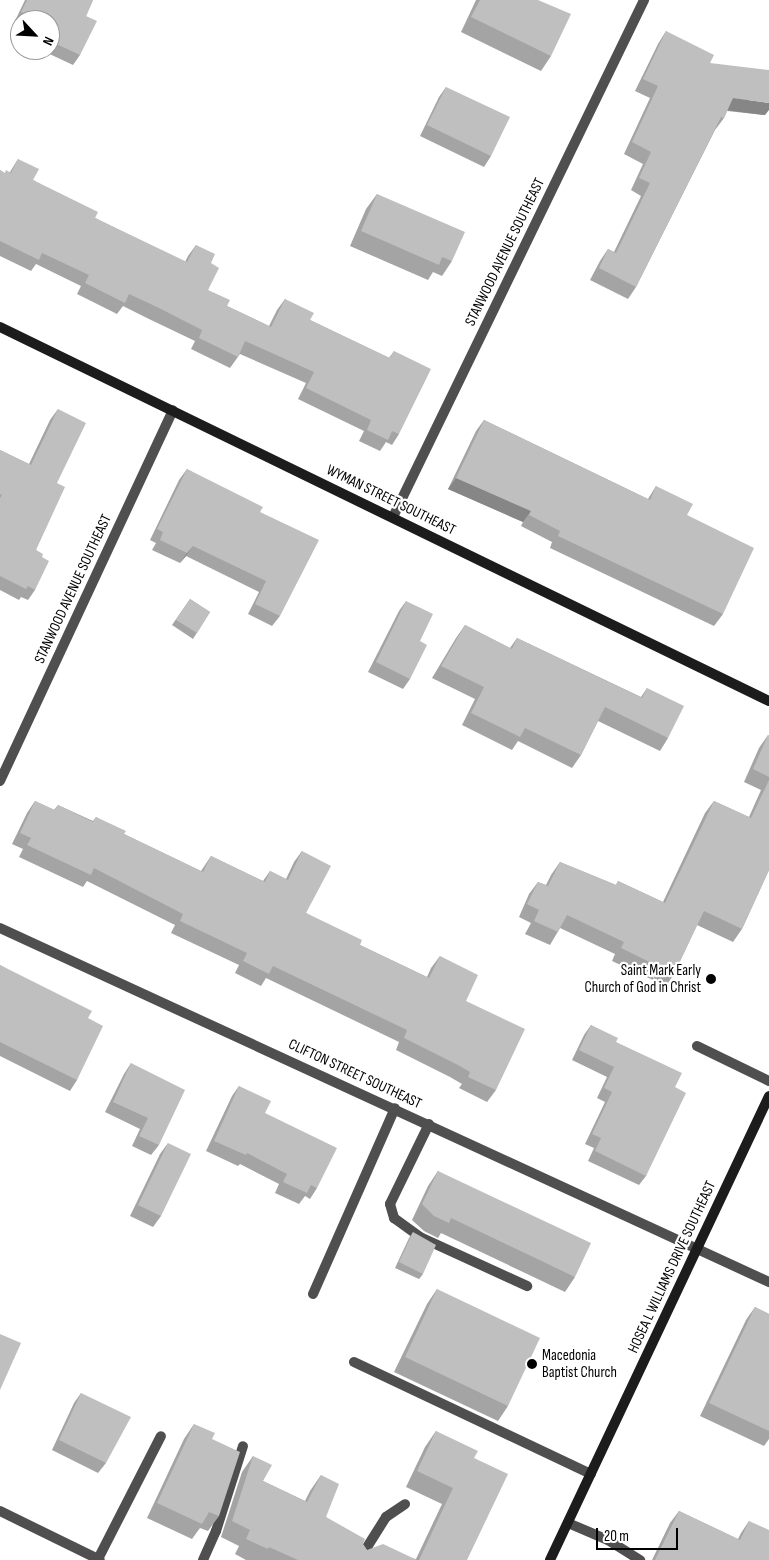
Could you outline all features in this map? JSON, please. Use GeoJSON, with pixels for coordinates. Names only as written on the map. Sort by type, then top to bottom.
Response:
{"type":"FeatureCollection","features":[{"type":"Feature","properties":{"kind":"street","name":"STANWOOD AVENUE SOUTHEAST"},"geometry":{"type":"LineString","coordinates":[[393,517],[644,0]]}},
{"type":"Feature","properties":{"kind":"street","name":"WYMAN STREET SOUTHEAST"},"geometry":{"type":"LineString","coordinates":[[0,327],[769,701]]}},
{"type":"Feature","properties":{"kind":"street","name":"STANWOOD AVENUE SOUTHEAST"},"geometry":{"type":"LineString","coordinates":[[0,781],[173,410]]}},
{"type":"Feature","properties":{"kind":"street","name":"CLIFTON STREET SOUTHEAST"},"geometry":{"type":"LineString","coordinates":[[0,928],[698,1247],[769,1282]]}},
{"type":"Feature","properties":{"kind":"street"},"geometry":{"type":"LineString","coordinates":[[697,1046],[769,1081]]}},
{"type":"Feature","properties":{"kind":"street","name":"HOSEA L WILLIAMS DRIVE SOUTHEAST"},"geometry":{"type":"LineString","coordinates":[[550,1560],[769,1096]]}},
{"type":"Feature","properties":{"kind":"street"},"geometry":{"type":"LineString","coordinates":[[313,1294],[396,1108]]}},
{"type":"Feature","properties":{"kind":"street"},"geometry":{"type":"LineString","coordinates":[[429,1124],[390,1204],[394,1218],[420,1237],[527,1286]]}},
{"type":"Feature","properties":{"kind":"street"},"geometry":{"type":"LineString","coordinates":[[354,1362],[591,1474]]}},
{"type":"Feature","properties":{"kind":"street"},"geometry":{"type":"LineString","coordinates":[[0,1511],[99,1559],[161,1436]]}},
{"type":"Feature","properties":{"kind":"street"},"geometry":{"type":"LineString","coordinates":[[202,1560],[216,1531],[243,1446]]}},
{"type":"Feature","properties":{"kind":"street"},"geometry":{"type":"LineString","coordinates":[[359,1560],[386,1517],[405,1504]]}},
{"type":"Feature","properties":{"kind":"street"},"geometry":{"type":"LineString","coordinates":[[568,1523],[608,1540],[640,1560]]}},
{"type":"Feature","properties":{"kind":"building"},"geometry":{"type":"Polygon","coordinates":[[[27,0],[93,0],[86,16],[97,21],[80,55],[60,46],[60,10],[22,10],[27,0]]]}},
{"type":"Feature","properties":{"kind":"building"},"geometry":{"type":"Polygon","coordinates":[[[480,0],[538,0],[571,14],[551,56],[471,17],[480,0]]]}},
{"type":"Feature","properties":{"kind":"building"},"geometry":{"type":"Polygon","coordinates":[[[666,31],[714,55],[710,63],[769,70],[769,103],[733,98],[724,118],[721,117],[636,287],[599,268],[608,249],[616,253],[650,183],[639,178],[651,152],[632,142],[658,86],[643,79],[666,31]]]}},
{"type":"Feature","properties":{"kind":"building"},"geometry":{"type":"Polygon","coordinates":[[[446,87],[510,117],[491,156],[427,125],[446,87]]]}},
{"type":"Feature","properties":{"kind":"building"},"geometry":{"type":"Polygon","coordinates":[[[18,159],[39,169],[33,180],[98,212],[95,218],[187,262],[196,245],[215,254],[211,263],[219,268],[208,290],[230,300],[227,306],[271,327],[285,299],[314,313],[310,320],[390,358],[394,351],[431,369],[399,434],[392,431],[388,440],[367,430],[371,420],[306,388],[314,372],[245,341],[238,357],[199,338],[202,330],[157,307],[129,294],[125,303],[85,283],[89,275],[42,253],[39,260],[0,241],[0,170],[5,173],[6,170],[11,173],[18,159]]]}},
{"type":"Feature","properties":{"kind":"building"},"geometry":{"type":"Polygon","coordinates":[[[377,194],[465,232],[452,261],[442,257],[439,265],[361,231],[377,194]]]}},
{"type":"Feature","properties":{"kind":"building"},"geometry":{"type":"Polygon","coordinates":[[[58,409],[86,423],[57,483],[65,487],[36,550],[49,561],[35,590],[28,586],[26,589],[0,576],[0,498],[2,495],[0,494],[0,450],[31,465],[58,409]]]}},
{"type":"Feature","properties":{"kind":"building"},"geometry":{"type":"Polygon","coordinates":[[[484,420],[650,500],[656,486],[693,504],[687,515],[754,548],[723,614],[558,536],[560,531],[529,515],[531,511],[456,478],[484,420]]]}},
{"type":"Feature","properties":{"kind":"building"},"geometry":{"type":"Polygon","coordinates":[[[187,469],[263,507],[260,512],[319,540],[280,616],[255,604],[266,581],[193,546],[187,553],[160,540],[163,532],[157,529],[187,469]]]}},
{"type":"Feature","properties":{"kind":"building"},"geometry":{"type":"Polygon","coordinates":[[[190,599],[210,612],[197,633],[176,620],[190,599]]]}},
{"type":"Feature","properties":{"kind":"building"},"geometry":{"type":"Polygon","coordinates":[[[406,601],[433,614],[420,641],[427,645],[410,679],[376,662],[406,601]]]}},
{"type":"Feature","properties":{"kind":"building"},"geometry":{"type":"Polygon","coordinates":[[[465,625],[512,649],[517,638],[642,698],[647,688],[684,706],[668,738],[605,707],[581,755],[525,728],[520,737],[471,713],[484,687],[441,666],[465,625]]]}},
{"type":"Feature","properties":{"kind":"building"},"geometry":{"type":"Polygon","coordinates":[[[769,736],[769,777],[753,769],[769,736]]]}},
{"type":"Feature","properties":{"kind":"building"},"geometry":{"type":"Polygon","coordinates":[[[769,780],[769,870],[742,929],[704,911],[674,974],[621,948],[624,942],[567,915],[558,932],[534,921],[539,910],[527,904],[538,882],[548,886],[560,862],[616,885],[618,881],[665,903],[714,801],[751,818],[769,780]]]}},
{"type":"Feature","properties":{"kind":"building"},"geometry":{"type":"Polygon","coordinates":[[[35,801],[55,810],[58,805],[93,822],[96,817],[126,831],[124,834],[203,872],[211,856],[265,882],[270,871],[288,880],[302,851],[331,866],[306,913],[362,940],[360,945],[429,978],[440,956],[478,975],[466,1001],[525,1029],[496,1090],[468,1077],[470,1072],[458,1065],[404,1038],[407,1030],[273,966],[269,974],[243,961],[247,953],[180,921],[183,914],[94,868],[91,875],[27,845],[31,838],[20,833],[35,801]]]}},
{"type":"Feature","properties":{"kind":"building"},"geometry":{"type":"Polygon","coordinates":[[[0,965],[92,1011],[88,1018],[103,1026],[77,1080],[0,1042],[0,965]]]}},
{"type":"Feature","properties":{"kind":"building"},"geometry":{"type":"Polygon","coordinates":[[[591,1025],[618,1038],[616,1042],[682,1073],[675,1087],[686,1093],[646,1176],[595,1151],[601,1138],[592,1134],[612,1092],[604,1088],[614,1067],[579,1050],[591,1025]]]}},
{"type":"Feature","properties":{"kind":"building"},"geometry":{"type":"Polygon","coordinates":[[[131,1063],[185,1090],[159,1145],[139,1136],[148,1118],[113,1102],[131,1063]]]}},
{"type":"Feature","properties":{"kind":"building"},"geometry":{"type":"Polygon","coordinates":[[[239,1086],[271,1101],[265,1113],[337,1148],[317,1188],[311,1185],[307,1193],[283,1182],[287,1174],[247,1153],[246,1155],[214,1141],[239,1086]]]}},
{"type":"Feature","properties":{"kind":"building"},"geometry":{"type":"Polygon","coordinates":[[[168,1143],[191,1154],[161,1216],[138,1205],[168,1143]]]}},
{"type":"Feature","properties":{"kind":"building"},"geometry":{"type":"Polygon","coordinates":[[[438,1171],[591,1243],[575,1277],[451,1218],[449,1223],[434,1216],[422,1204],[438,1171]]]}},
{"type":"Feature","properties":{"kind":"building"},"geometry":{"type":"Polygon","coordinates":[[[413,1232],[436,1245],[423,1274],[399,1262],[413,1232]]]}},
{"type":"Feature","properties":{"kind":"building"},"geometry":{"type":"Polygon","coordinates":[[[437,1289],[540,1338],[508,1406],[405,1357],[437,1289]]]}},
{"type":"Feature","properties":{"kind":"building"},"geometry":{"type":"Polygon","coordinates":[[[755,1307],[769,1314],[769,1431],[709,1403],[755,1307]]]}},
{"type":"Feature","properties":{"kind":"building"},"geometry":{"type":"Polygon","coordinates":[[[0,1334],[21,1343],[0,1390],[0,1334]]]}},
{"type":"Feature","properties":{"kind":"building"},"geometry":{"type":"Polygon","coordinates":[[[81,1393],[131,1417],[106,1463],[59,1440],[81,1393]]]}},
{"type":"Feature","properties":{"kind":"building"},"geometry":{"type":"Polygon","coordinates":[[[194,1424],[215,1433],[212,1439],[240,1452],[219,1516],[209,1512],[202,1524],[157,1503],[194,1424]]]}},
{"type":"Feature","properties":{"kind":"building"},"geometry":{"type":"Polygon","coordinates":[[[436,1431],[478,1451],[474,1458],[508,1474],[467,1560],[419,1560],[453,1488],[417,1471],[436,1431]]]}},
{"type":"Feature","properties":{"kind":"building"},"geometry":{"type":"Polygon","coordinates":[[[253,1456],[272,1465],[263,1481],[307,1502],[321,1475],[339,1484],[326,1517],[365,1539],[363,1544],[367,1550],[383,1544],[417,1560],[298,1560],[246,1539],[250,1530],[232,1521],[253,1456]]]}},
{"type":"Feature","properties":{"kind":"building"},"geometry":{"type":"Polygon","coordinates":[[[679,1511],[740,1540],[749,1521],[769,1530],[769,1560],[655,1560],[679,1511]]]}},
{"type":"Feature","properties":{"kind":"place","name":"Saint Mark Early Church of God in Christ"},"geometry":{"type":"Point","coordinates":[711,979]}},
{"type":"Feature","properties":{"kind":"place","name":"Macedonia Baptist Church"},"geometry":{"type":"Point","coordinates":[532,1364]}}]}
